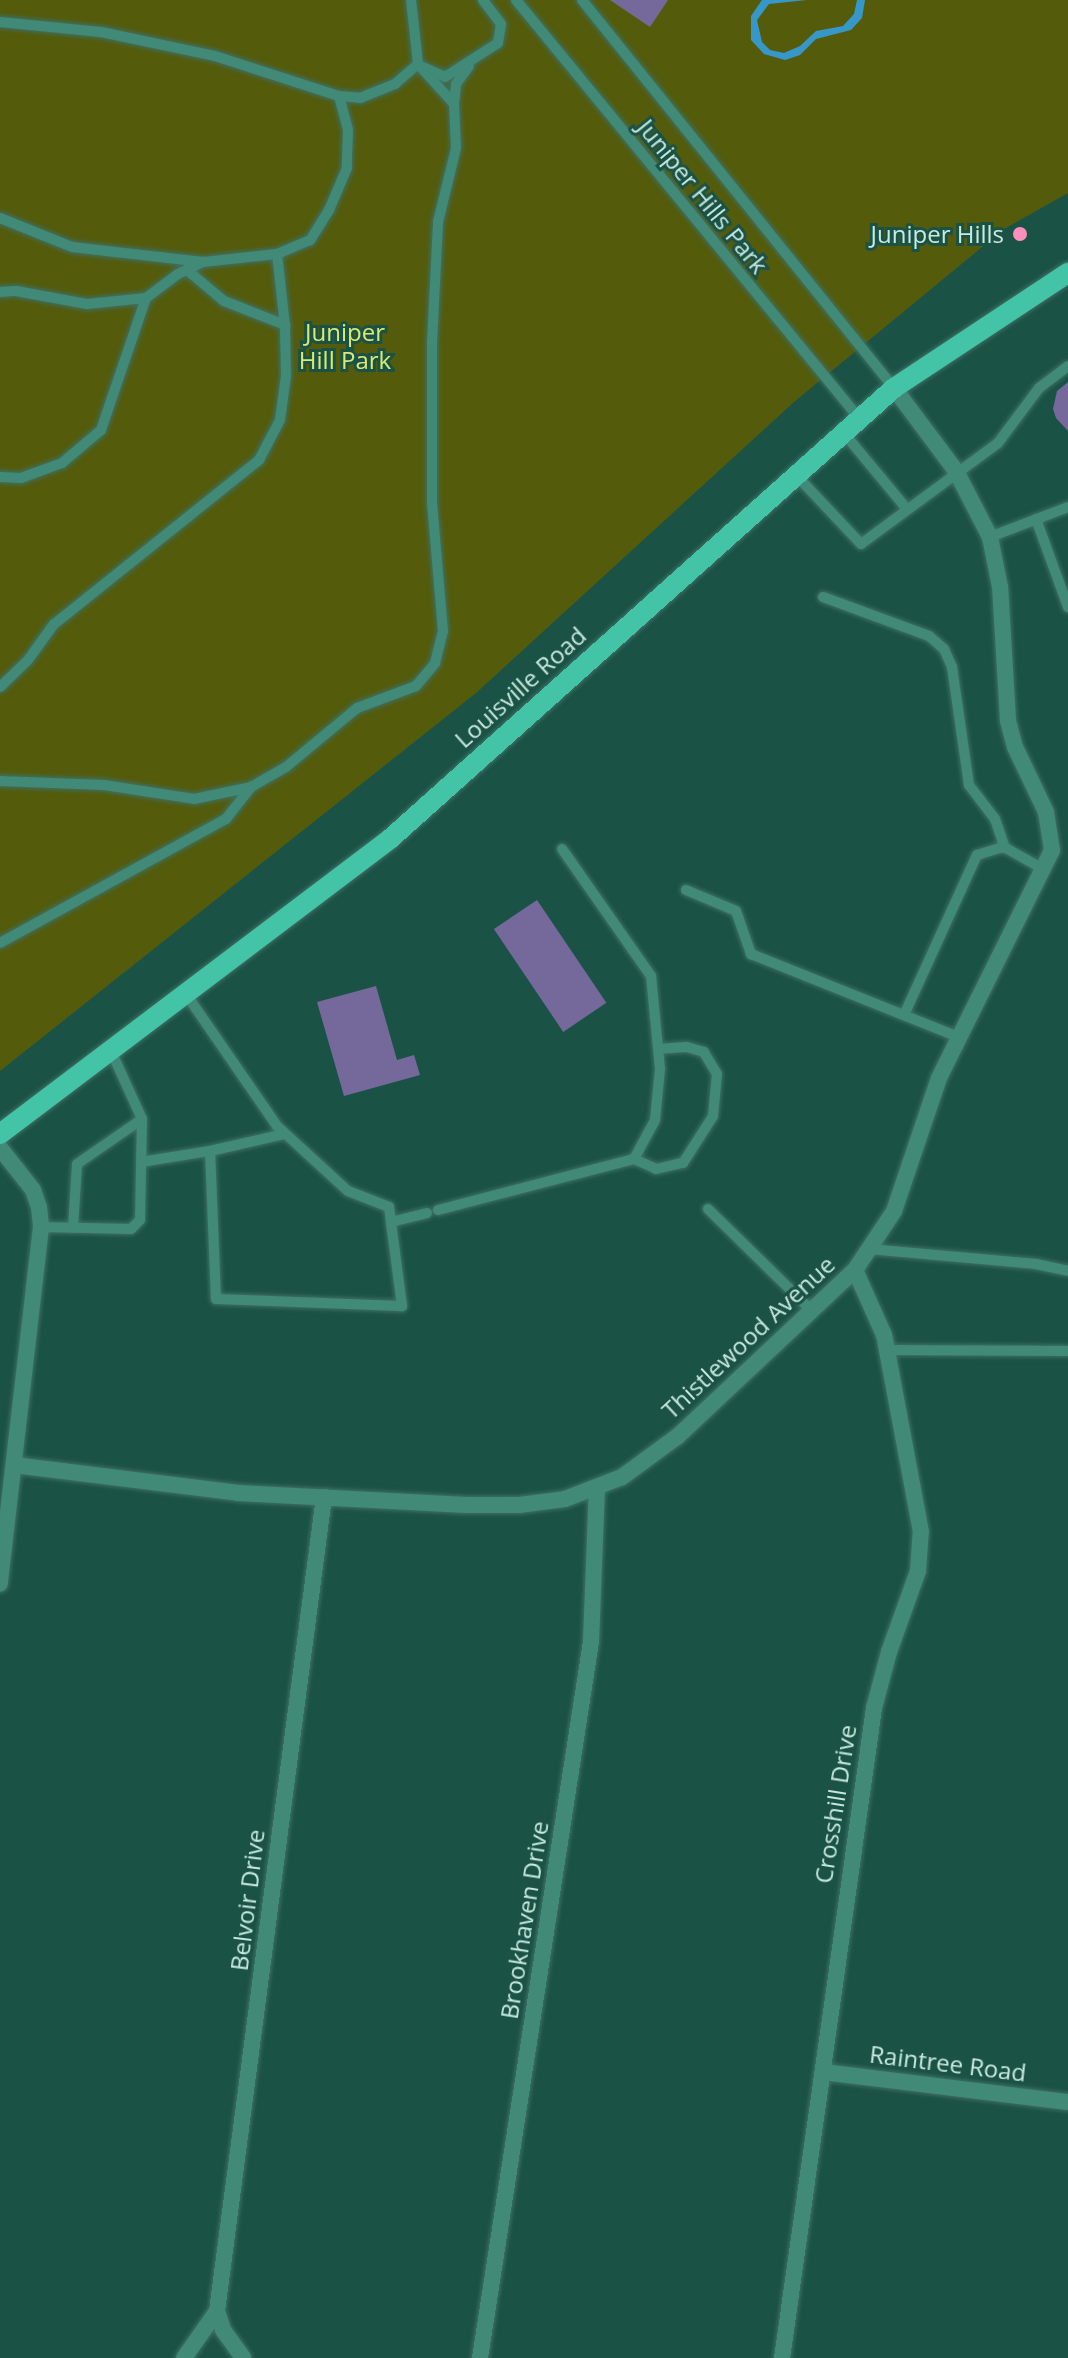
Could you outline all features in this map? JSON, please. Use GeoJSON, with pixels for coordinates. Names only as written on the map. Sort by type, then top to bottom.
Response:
{"type":"FeatureCollection","features":[{"type":"Feature","properties":{"kind":"main road","name":"Louisville Road"},"geometry":{"type":"LineString","coordinates":[[0,1134],[390,839],[894,388],[1068,273]]}},
{"type":"Feature","properties":{"kind":"street"},"geometry":{"type":"LineString","coordinates":[[894,388],[956,471],[990,537],[1000,587],[1008,720],[1015,747],[1046,812],[1051,852],[1068,860]]}},
{"type":"Feature","properties":{"kind":"street","name":"Thistlewood Avenue"},"geometry":{"type":"LineString","coordinates":[[7,1464],[147,1484],[324,1497],[519,1505],[565,1499],[622,1477],[678,1436],[855,1270],[894,1211],[939,1078],[1051,852]]}},
{"type":"Feature","properties":{"kind":"street"},"geometry":{"type":"LineString","coordinates":[[0,1148],[33,1190],[41,1227],[7,1464],[0,1584]]}},
{"type":"Feature","properties":{"kind":"street","name":"Crosshill Drive"},"geometry":{"type":"LineString","coordinates":[[782,2358],[874,1708],[918,1571],[919,1518],[887,1350],[855,1270]]}},
{"type":"Feature","properties":{"kind":"street","name":"Brookhaven Drive"},"geometry":{"type":"LineString","coordinates":[[480,2358],[591,1642],[597,1489]]}},
{"type":"Feature","properties":{"kind":"street","name":"Belvoir Drive"},"geometry":{"type":"LineString","coordinates":[[184,2358],[217,2311],[324,1497]]}},
{"type":"Feature","properties":{"kind":"street","name":"Raintree Road"},"geometry":{"type":"LineString","coordinates":[[823,2072],[1068,2102]]}},
{"type":"Feature","properties":{"kind":"street"},"geometry":{"type":"LineString","coordinates":[[217,2311],[223,2330],[243,2358]]}},
{"type":"Feature","properties":{"kind":"lane"},"geometry":{"type":"LineString","coordinates":[[411,0],[418,64],[454,104]]}},
{"type":"Feature","properties":{"kind":"lane"},"geometry":{"type":"LineString","coordinates":[[418,64],[445,77],[498,43],[501,24],[483,0]]}},
{"type":"Feature","properties":{"kind":"lane","name":"Juniper Hills Park"},"geometry":{"type":"LineString","coordinates":[[516,0],[859,418]]}},
{"type":"Feature","properties":{"kind":"lane","name":"Juniper Hills Park"},"geometry":{"type":"LineString","coordinates":[[582,0],[894,388]]}},
{"type":"Feature","properties":{"kind":"lane"},"geometry":{"type":"LineString","coordinates":[[0,22],[101,32],[215,56],[339,96],[360,98],[395,84],[418,64]]}},
{"type":"Feature","properties":{"kind":"lane"},"geometry":{"type":"LineString","coordinates":[[0,781],[104,785],[194,799],[251,787],[286,767],[357,708],[416,686],[435,663],[443,631],[432,503],[432,342],[438,222],[456,148],[456,84],[471,63]]}},
{"type":"Feature","properties":{"kind":"lane"},"geometry":{"type":"LineString","coordinates":[[0,218],[72,247],[203,262],[277,254],[310,240],[329,210],[347,168],[348,130],[339,96]]}},
{"type":"Feature","properties":{"kind":"lane"},"geometry":{"type":"LineString","coordinates":[[0,687],[28,660],[54,624],[259,460],[280,420],[286,376],[285,325],[277,254]]}},
{"type":"Feature","properties":{"kind":"lane"},"geometry":{"type":"LineString","coordinates":[[0,292],[16,291],[87,304],[146,298],[203,262]]}},
{"type":"Feature","properties":{"kind":"lane"},"geometry":{"type":"LineString","coordinates":[[187,270],[224,301],[285,325]]}},
{"type":"Feature","properties":{"kind":"lane"},"geometry":{"type":"LineString","coordinates":[[0,477],[21,478],[62,463],[101,430],[120,382],[135,322],[146,298]]}},
{"type":"Feature","properties":{"kind":"lane"},"geometry":{"type":"LineString","coordinates":[[795,475],[861,544],[998,443],[1039,388],[1068,366]]}},
{"type":"Feature","properties":{"kind":"lane"},"geometry":{"type":"LineString","coordinates":[[843,432],[907,509]]}},
{"type":"Feature","properties":{"kind":"lane"},"geometry":{"type":"LineString","coordinates":[[990,537],[1068,507]]}},
{"type":"Feature","properties":{"kind":"lane"},"geometry":{"type":"LineString","coordinates":[[1036,519],[1068,607]]}},
{"type":"Feature","properties":{"kind":"lane"},"geometry":{"type":"LineString","coordinates":[[823,597],[929,636],[944,649],[952,667],[969,785],[995,819],[1005,848],[1043,869]]}},
{"type":"Feature","properties":{"kind":"lane"},"geometry":{"type":"LineString","coordinates":[[0,943],[226,819],[251,787]]}},
{"type":"Feature","properties":{"kind":"lane"},"geometry":{"type":"LineString","coordinates":[[904,1015],[977,855],[1005,848]]}},
{"type":"Feature","properties":{"kind":"lane"},"geometry":{"type":"LineString","coordinates":[[562,849],[651,976],[659,1049],[655,1120],[634,1159]]}},
{"type":"Feature","properties":{"kind":"lane"},"geometry":{"type":"LineString","coordinates":[[686,890],[736,911],[751,954],[959,1037]]}},
{"type":"Feature","properties":{"kind":"lane"},"geometry":{"type":"LineString","coordinates":[[186,994],[285,1134],[348,1191],[389,1207],[402,1306],[216,1299],[210,1151]]}},
{"type":"Feature","properties":{"kind":"lane"},"geometry":{"type":"LineString","coordinates":[[391,1222],[634,1159],[656,1169],[683,1163],[713,1116],[717,1074],[704,1052],[686,1047],[659,1049]]}},
{"type":"Feature","properties":{"kind":"lane"},"geometry":{"type":"LineString","coordinates":[[41,1227],[131,1229],[140,1220],[142,1119],[111,1051]]}},
{"type":"Feature","properties":{"kind":"lane"},"geometry":{"type":"LineString","coordinates":[[73,1228],[77,1164],[142,1119]]}},
{"type":"Feature","properties":{"kind":"lane"},"geometry":{"type":"LineString","coordinates":[[141,1162],[285,1134]]}},
{"type":"Feature","properties":{"kind":"lane"},"geometry":{"type":"LineString","coordinates":[[708,1209],[812,1311]]}},
{"type":"Feature","properties":{"kind":"lane"},"geometry":{"type":"LineString","coordinates":[[869,1249],[1036,1264],[1068,1271]]}},
{"type":"Feature","properties":{"kind":"lane"},"geometry":{"type":"LineString","coordinates":[[887,1350],[1068,1351]]}},
{"type":"Feature","properties":{"kind":"green space","name":"Juniper Hill Park"},"geometry":{"type":"Polygon","coordinates":[[[0,0],[1068,0],[1068,193],[1004,229],[794,402],[476,693],[0,1071],[0,0]]]}},
{"type":"Feature","properties":{"kind":"water"},"geometry":{"type":"Polygon","coordinates":[[[762,0],[807,0],[769,4],[757,20],[762,42],[770,50],[784,53],[800,46],[816,31],[843,26],[854,14],[857,0],[865,0],[862,18],[851,30],[816,39],[800,55],[785,60],[764,54],[751,40],[751,16],[762,0]]]}},
{"type":"Feature","properties":{"kind":"building"},"geometry":{"type":"Polygon","coordinates":[[[610,0],[668,0],[650,27],[610,0]]]}},
{"type":"Feature","properties":{"kind":"building"},"geometry":{"type":"Polygon","coordinates":[[[1068,382],[1068,431],[1056,418],[1053,409],[1057,391],[1068,382]]]}},
{"type":"Feature","properties":{"kind":"building"},"geometry":{"type":"Polygon","coordinates":[[[537,900],[606,1003],[563,1032],[494,929],[537,900]]]}},
{"type":"Feature","properties":{"kind":"building"},"geometry":{"type":"Polygon","coordinates":[[[376,986],[397,1060],[414,1055],[420,1075],[344,1096],[317,1002],[376,986]]]}},
{"type":"Feature","properties":{"kind":"place","name":"Juniper Hills"},"geometry":{"type":"Point","coordinates":[1020,234]}}]}
